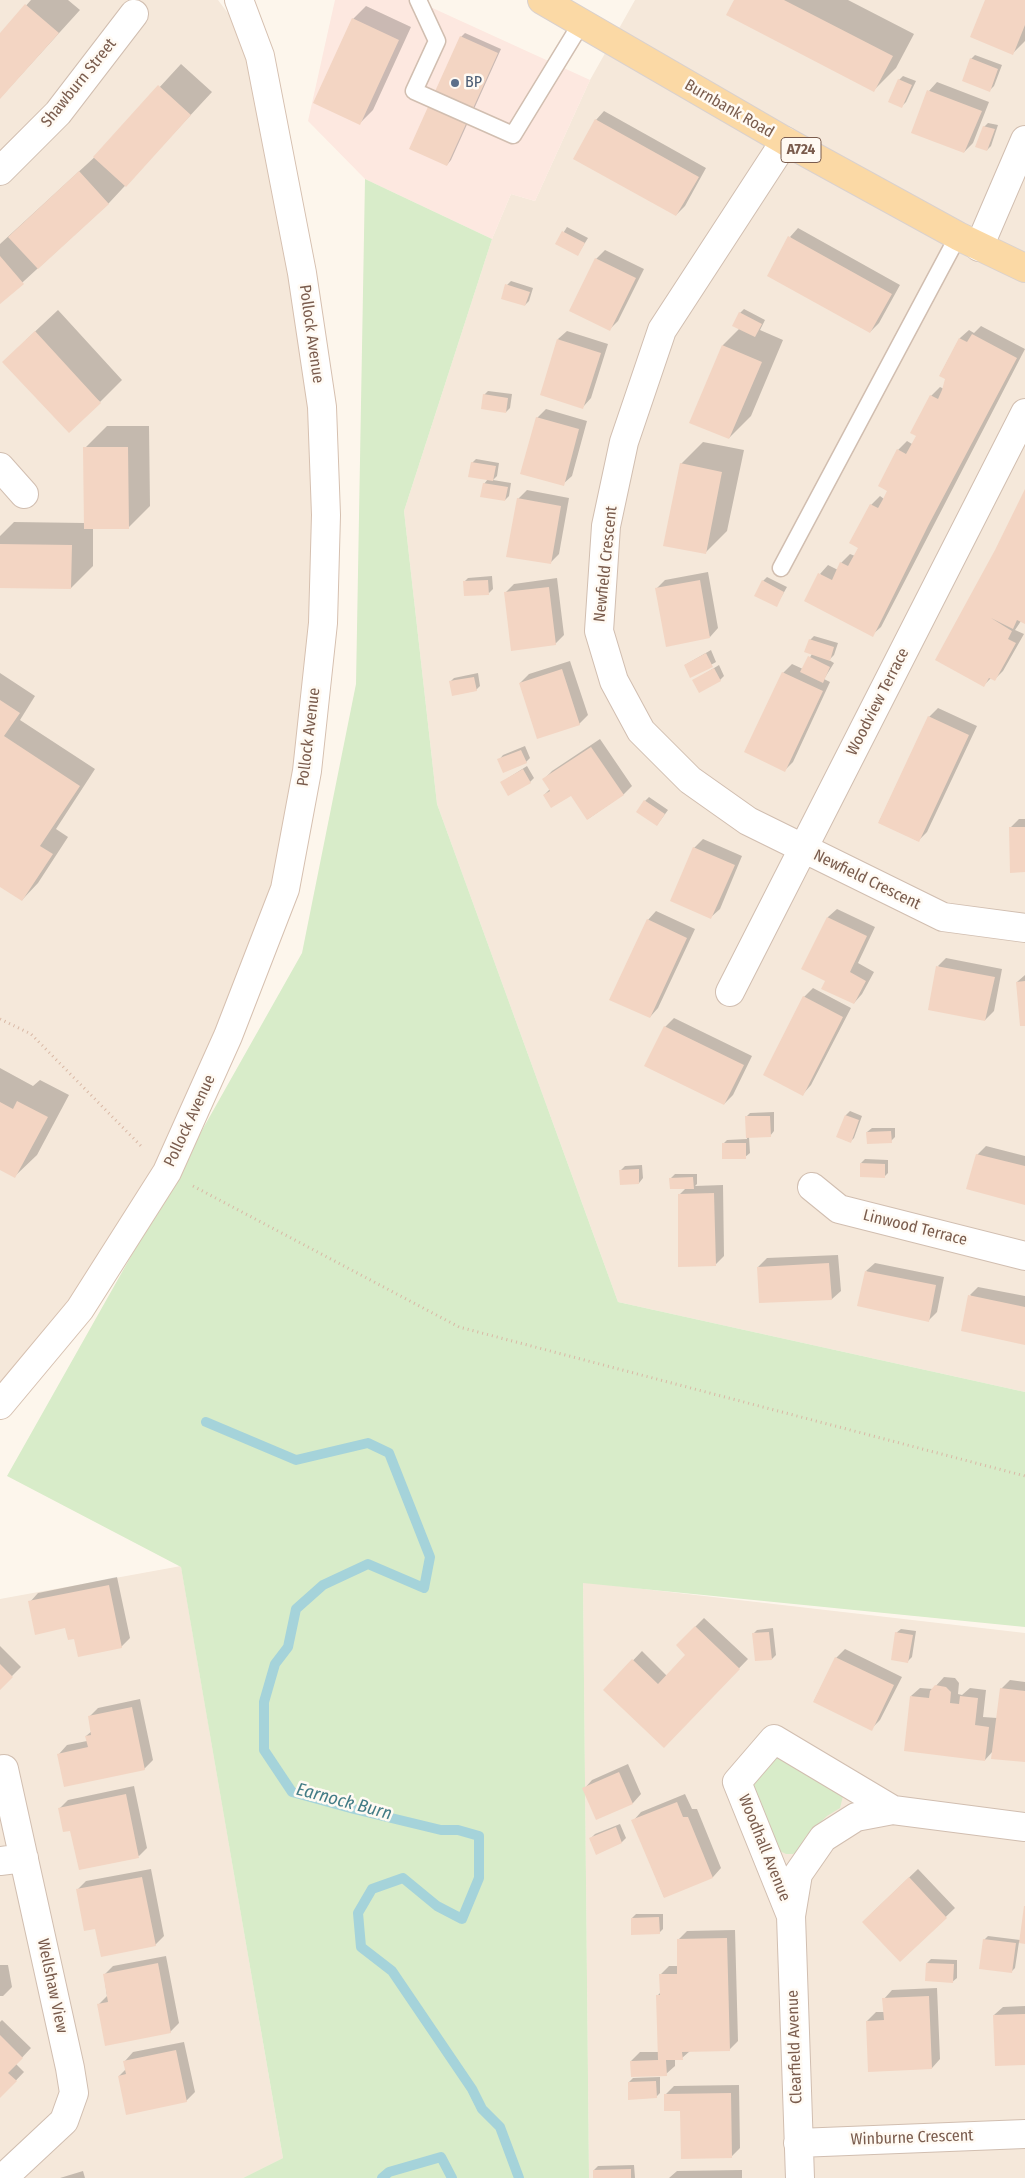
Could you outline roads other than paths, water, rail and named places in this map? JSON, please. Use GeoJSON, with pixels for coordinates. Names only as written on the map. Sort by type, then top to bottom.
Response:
{"type":"FeatureCollection","features":[{"type":"Feature","properties":{"kind":"main road","name":"Burnbank Road"},"geometry":{"type":"LineString","coordinates":[[542,0],[785,141],[968,241],[1025,268]]}},
{"type":"Feature","properties":{"kind":"street","name":"Pollock Avenue"},"geometry":{"type":"LineString","coordinates":[[0,1405],[80,1309],[166,1172],[228,1036],[285,889],[307,771],[323,623],[326,515],[322,408],[302,273],[282,163],[260,56],[243,4]]}},
{"type":"Feature","properties":{"kind":"street","name":"Shawburn Street"},"geometry":{"type":"LineString","coordinates":[[0,171],[58,113],[134,14]]}},
{"type":"Feature","properties":{"kind":"street"},"geometry":{"type":"LineString","coordinates":[[968,241],[1025,140]]}},
{"type":"Feature","properties":{"kind":"street","name":"Newfield Crescent"},"geometry":{"type":"LineString","coordinates":[[785,141],[662,330],[624,442],[606,526],[599,631],[614,682],[640,731],[690,780],[748,821],[943,917],[1025,928]]}},
{"type":"Feature","properties":{"kind":"street","name":"Woodview Terrace"},"geometry":{"type":"LineString","coordinates":[[730,992],[1025,413]]}},
{"type":"Feature","properties":{"kind":"street"},"geometry":{"type":"LineString","coordinates":[[0,467],[24,494]]}},
{"type":"Feature","properties":{"kind":"street","name":"Linwood Terrace"},"geometry":{"type":"LineString","coordinates":[[812,1187],[839,1210],[1025,1256]]}},
{"type":"Feature","properties":{"kind":"street","name":"Woodhall Avenue"},"geometry":{"type":"LineString","coordinates":[[791,1916],[737,1782],[774,1739],[893,1810]]}},
{"type":"Feature","properties":{"kind":"street","name":"Wellshaw View"},"geometry":{"type":"LineString","coordinates":[[3,2178],[64,2121],[74,2093],[12,1859],[4,1769]]}},
{"type":"Feature","properties":{"kind":"street","name":"Woodhall Avenue"},"geometry":{"type":"LineString","coordinates":[[791,1916],[798,1874],[823,1838],[856,1817],[893,1810],[1025,1827]]}},
{"type":"Feature","properties":{"kind":"street","name":"Clearfield Avenue"},"geometry":{"type":"LineString","coordinates":[[791,1916],[800,2178]]}},
{"type":"Feature","properties":{"kind":"street","name":"Winburne Crescent"},"geometry":{"type":"LineString","coordinates":[[798,2143],[1025,2134]]}},
{"type":"Feature","properties":{"kind":"lane"},"geometry":{"type":"LineString","coordinates":[[418,0],[437,41],[414,91],[513,135],[582,22]]}},
{"type":"Feature","properties":{"kind":"lane"},"geometry":{"type":"LineString","coordinates":[[781,568],[968,241]]}},
{"type":"Feature","properties":{"kind":"waterway","name":"Earnock Burn"},"geometry":{"type":"LineString","coordinates":[[206,1422],[296,1460],[368,1443],[389,1453],[430,1557],[424,1588],[368,1564],[323,1585],[296,1609],[288,1647],[275,1664],[264,1702],[264,1750],[292,1792],[441,1830],[458,1830],[479,1836],[479,1878],[462,1919],[437,1906],[403,1878],[372,1889],[358,1913],[361,1947],[392,1971],[472,2089],[482,2109],[500,2127],[519,2178]]}},
{"type":"Feature","properties":{"kind":"waterway","name":"Earnock Burn"},"geometry":{"type":"LineString","coordinates":[[382,2178],[389,2172],[441,2157],[452,2178]]}},
{"type":"Feature","properties":{"kind":"place","name":"BP"},"geometry":{"type":"Point","coordinates":[455,83]}}]}
